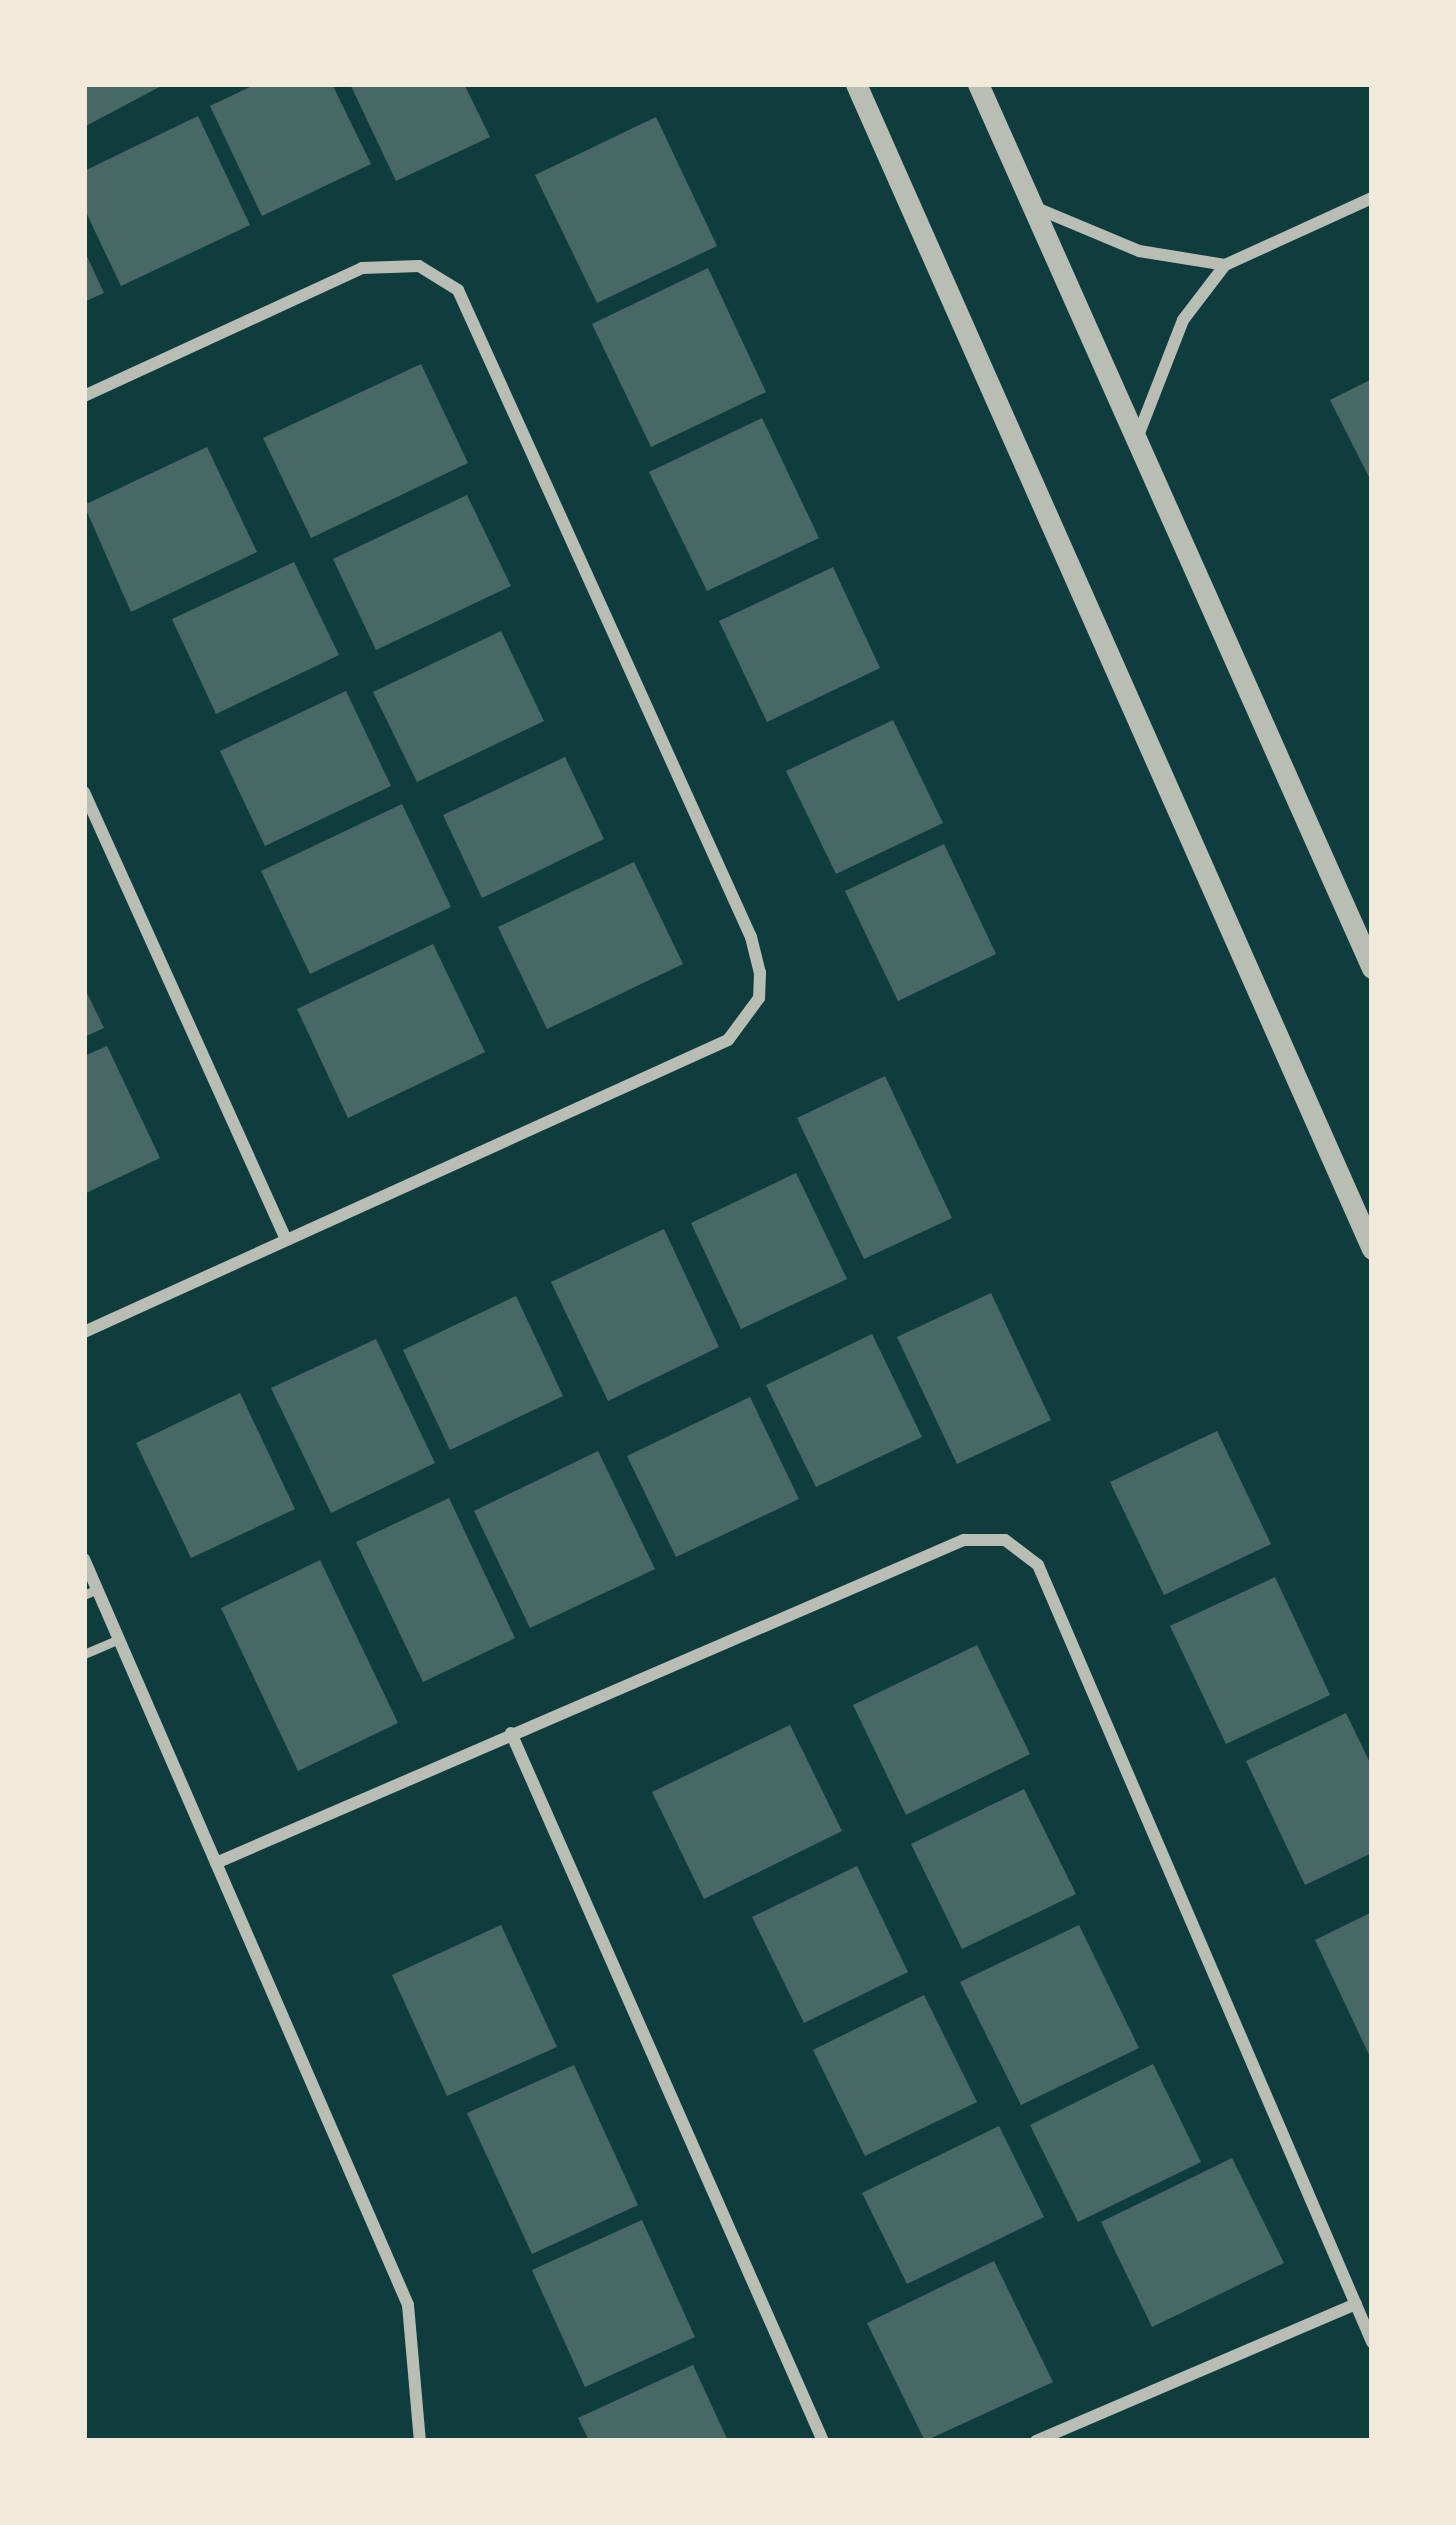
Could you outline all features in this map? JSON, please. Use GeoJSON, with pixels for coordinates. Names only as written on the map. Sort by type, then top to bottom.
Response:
{"type":"FeatureCollection","features":[{"type":"Feature","properties":{"kind":"street"},"geometry":{"type":"LineString","coordinates":[[856,84],[1372,1249]]}},
{"type":"Feature","properties":{"kind":"street"},"geometry":{"type":"LineString","coordinates":[[979,84],[1139,434],[1372,968]]}},
{"type":"Feature","properties":{"kind":"street"},"geometry":{"type":"LineString","coordinates":[[1139,434],[1184,320],[1225,265],[1372,198]]}},
{"type":"Feature","properties":{"kind":"street"},"geometry":{"type":"LineString","coordinates":[[1034,207],[1139,251],[1225,265]]}},
{"type":"Feature","properties":{"kind":"street"},"geometry":{"type":"LineString","coordinates":[[84,396],[362,268],[418,266],[458,290],[751,937],[760,972],[759,998],[728,1040],[84,1332]]}},
{"type":"Feature","properties":{"kind":"street"},"geometry":{"type":"LineString","coordinates":[[84,792],[286,1240]]}},
{"type":"Feature","properties":{"kind":"street"},"geometry":{"type":"LineString","coordinates":[[216,1863],[964,1540],[1005,1540],[1038,1564],[1372,2342]]}},
{"type":"Feature","properties":{"kind":"street"},"geometry":{"type":"LineString","coordinates":[[84,1559],[90,1592],[119,1639],[408,2305],[420,2441]]}},
{"type":"Feature","properties":{"kind":"street"},"geometry":{"type":"LineString","coordinates":[[512,1733],[823,2441]]}},
{"type":"Feature","properties":{"kind":"street"},"geometry":{"type":"LineString","coordinates":[[1036,2441],[1356,2304]]}},
{"type":"Feature","properties":{"kind":"lane"},"geometry":{"type":"LineString","coordinates":[[84,1654],[119,1639]]}},
{"type":"Feature","properties":{"kind":"building"},"geometry":{"type":"Polygon","coordinates":[[[84,84],[165,84],[84,127],[84,84]]]}},
{"type":"Feature","properties":{"kind":"building"},"geometry":{"type":"Polygon","coordinates":[[[256,84],[332,84],[371,164],[262,216],[210,106],[256,84]]]}},
{"type":"Feature","properties":{"kind":"building"},"geometry":{"type":"Polygon","coordinates":[[[350,84],[464,84],[490,137],[396,181],[350,84]]]}},
{"type":"Feature","properties":{"kind":"building"},"geometry":{"type":"Polygon","coordinates":[[[198,116],[250,225],[121,286],[84,208],[84,171],[198,116]]]}},
{"type":"Feature","properties":{"kind":"building"},"geometry":{"type":"Polygon","coordinates":[[[656,117],[717,246],[597,303],[535,175],[656,117]]]}},
{"type":"Feature","properties":{"kind":"building"},"geometry":{"type":"Polygon","coordinates":[[[84,250],[104,293],[84,302],[84,250]]]}},
{"type":"Feature","properties":{"kind":"building"},"geometry":{"type":"Polygon","coordinates":[[[708,268],[766,392],[651,447],[592,324],[708,268]]]}},
{"type":"Feature","properties":{"kind":"building"},"geometry":{"type":"Polygon","coordinates":[[[421,364],[468,463],[311,538],[263,438],[421,364]]]}},
{"type":"Feature","properties":{"kind":"building"},"geometry":{"type":"Polygon","coordinates":[[[1372,379],[1372,483],[1330,400],[1372,379]]]}},
{"type":"Feature","properties":{"kind":"building"},"geometry":{"type":"Polygon","coordinates":[[[762,418],[819,538],[707,591],[649,472],[762,418]]]}},
{"type":"Feature","properties":{"kind":"building"},"geometry":{"type":"Polygon","coordinates":[[[207,447],[257,552],[131,612],[84,505],[207,447]]]}},
{"type":"Feature","properties":{"kind":"building"},"geometry":{"type":"Polygon","coordinates":[[[467,495],[511,586],[376,650],[333,559],[467,495]]]}},
{"type":"Feature","properties":{"kind":"building"},"geometry":{"type":"Polygon","coordinates":[[[294,562],[339,655],[216,714],[172,619],[294,562]]]}},
{"type":"Feature","properties":{"kind":"building"},"geometry":{"type":"Polygon","coordinates":[[[833,567],[880,668],[767,722],[719,621],[833,567]]]}},
{"type":"Feature","properties":{"kind":"building"},"geometry":{"type":"Polygon","coordinates":[[[501,631],[544,721],[417,782],[373,692],[501,631]]]}},
{"type":"Feature","properties":{"kind":"building"},"geometry":{"type":"Polygon","coordinates":[[[346,691],[391,786],[265,846],[220,751],[346,691]]]}},
{"type":"Feature","properties":{"kind":"building"},"geometry":{"type":"Polygon","coordinates":[[[893,720],[943,823],[836,874],[786,771],[893,720]]]}},
{"type":"Feature","properties":{"kind":"building"},"geometry":{"type":"Polygon","coordinates":[[[565,757],[604,839],[482,898],[443,815],[565,757]]]}},
{"type":"Feature","properties":{"kind":"building"},"geometry":{"type":"Polygon","coordinates":[[[402,804],[451,907],[310,974],[261,871],[402,804]]]}},
{"type":"Feature","properties":{"kind":"building"},"geometry":{"type":"Polygon","coordinates":[[[944,844],[996,954],[898,1001],[845,891],[944,844]]]}},
{"type":"Feature","properties":{"kind":"building"},"geometry":{"type":"Polygon","coordinates":[[[634,862],[683,964],[547,1029],[498,927],[634,862]]]}},
{"type":"Feature","properties":{"kind":"building"},"geometry":{"type":"Polygon","coordinates":[[[433,944],[485,1052],[348,1118],[297,1009],[433,944]]]}},
{"type":"Feature","properties":{"kind":"building"},"geometry":{"type":"Polygon","coordinates":[[[84,987],[104,1028],[84,1037],[84,987]]]}},
{"type":"Feature","properties":{"kind":"building"},"geometry":{"type":"Polygon","coordinates":[[[107,1046],[160,1158],[84,1194],[84,1056],[107,1046]]]}},
{"type":"Feature","properties":{"kind":"building"},"geometry":{"type":"Polygon","coordinates":[[[885,1076],[952,1218],[864,1259],[797,1118],[885,1076]]]}},
{"type":"Feature","properties":{"kind":"building"},"geometry":{"type":"Polygon","coordinates":[[[796,1173],[847,1279],[741,1329],[691,1223],[796,1173]]]}},
{"type":"Feature","properties":{"kind":"building"},"geometry":{"type":"Polygon","coordinates":[[[664,1229],[719,1347],[608,1401],[551,1282],[664,1229]]]}},
{"type":"Feature","properties":{"kind":"building"},"geometry":{"type":"Polygon","coordinates":[[[991,1293],[1051,1420],[957,1464],[897,1337],[991,1293]]]}},
{"type":"Feature","properties":{"kind":"building"},"geometry":{"type":"Polygon","coordinates":[[[516,1296],[563,1396],[450,1450],[403,1350],[516,1296]]]}},
{"type":"Feature","properties":{"kind":"building"},"geometry":{"type":"Polygon","coordinates":[[[872,1334],[922,1437],[816,1487],[766,1385],[872,1334]]]}},
{"type":"Feature","properties":{"kind":"building"},"geometry":{"type":"Polygon","coordinates":[[[376,1339],[435,1463],[331,1513],[271,1388],[376,1339]]]}},
{"type":"Feature","properties":{"kind":"building"},"geometry":{"type":"Polygon","coordinates":[[[240,1393],[295,1509],[191,1558],[136,1443],[240,1393]]]}},
{"type":"Feature","properties":{"kind":"building"},"geometry":{"type":"Polygon","coordinates":[[[750,1397],[799,1499],[676,1557],[627,1456],[750,1397]]]}},
{"type":"Feature","properties":{"kind":"building"},"geometry":{"type":"Polygon","coordinates":[[[1217,1431],[1271,1544],[1164,1595],[1110,1482],[1217,1431]]]}},
{"type":"Feature","properties":{"kind":"building"},"geometry":{"type":"Polygon","coordinates":[[[598,1451],[655,1569],[530,1628],[474,1511],[598,1451]]]}},
{"type":"Feature","properties":{"kind":"building"},"geometry":{"type":"Polygon","coordinates":[[[449,1498],[515,1638],[423,1682],[356,1542],[449,1498]]]}},
{"type":"Feature","properties":{"kind":"building"},"geometry":{"type":"Polygon","coordinates":[[[320,1560],[398,1723],[298,1771],[221,1608],[320,1560]]]}},
{"type":"Feature","properties":{"kind":"building"},"geometry":{"type":"Polygon","coordinates":[[[1275,1577],[1330,1695],[1226,1744],[1170,1626],[1275,1577]]]}},
{"type":"Feature","properties":{"kind":"building"},"geometry":{"type":"Polygon","coordinates":[[[977,1645],[1030,1754],[906,1815],[853,1705],[977,1645]]]}},
{"type":"Feature","properties":{"kind":"building"},"geometry":{"type":"Polygon","coordinates":[[[1346,1713],[1372,1767],[1372,1853],[1305,1885],[1246,1761],[1346,1713]]]}},
{"type":"Feature","properties":{"kind":"building"},"geometry":{"type":"Polygon","coordinates":[[[790,1725],[842,1831],[704,1899],[652,1792],[790,1725]]]}},
{"type":"Feature","properties":{"kind":"building"},"geometry":{"type":"Polygon","coordinates":[[[1024,1789],[1076,1894],[962,1949],[911,1844],[1024,1789]]]}},
{"type":"Feature","properties":{"kind":"building"},"geometry":{"type":"Polygon","coordinates":[[[857,1866],[908,1972],[804,2023],[752,1917],[857,1866]]]}},
{"type":"Feature","properties":{"kind":"building"},"geometry":{"type":"Polygon","coordinates":[[[1372,1912],[1372,2061],[1315,1940],[1372,1912]]]}},
{"type":"Feature","properties":{"kind":"building"},"geometry":{"type":"Polygon","coordinates":[[[501,1925],[557,2047],[447,2096],[392,1975],[501,1925]]]}},
{"type":"Feature","properties":{"kind":"building"},"geometry":{"type":"Polygon","coordinates":[[[1079,1925],[1139,2048],[1021,2105],[960,1982],[1079,1925]]]}},
{"type":"Feature","properties":{"kind":"building"},"geometry":{"type":"Polygon","coordinates":[[[924,1995],[977,2102],[865,2156],[813,2050],[924,1995]]]}},
{"type":"Feature","properties":{"kind":"building"},"geometry":{"type":"Polygon","coordinates":[[[1153,2064],[1201,2162],[1078,2222],[1030,2125],[1153,2064]]]}},
{"type":"Feature","properties":{"kind":"building"},"geometry":{"type":"Polygon","coordinates":[[[574,2065],[638,2205],[532,2254],[467,2113],[574,2065]]]}},
{"type":"Feature","properties":{"kind":"building"},"geometry":{"type":"Polygon","coordinates":[[[999,2126],[1044,2217],[907,2284],[862,2193],[999,2126]]]}},
{"type":"Feature","properties":{"kind":"building"},"geometry":{"type":"Polygon","coordinates":[[[1232,2158],[1284,2263],[1152,2327],[1101,2222],[1232,2158]]]}},
{"type":"Feature","properties":{"kind":"building"},"geometry":{"type":"Polygon","coordinates":[[[642,2220],[695,2337],[585,2387],[532,2270],[642,2220]]]}},
{"type":"Feature","properties":{"kind":"building"},"geometry":{"type":"Polygon","coordinates":[[[994,2261],[1053,2382],[925,2441],[867,2323],[994,2261]]]}},
{"type":"Feature","properties":{"kind":"building"},"geometry":{"type":"Polygon","coordinates":[[[693,2365],[728,2441],[589,2441],[578,2418],[693,2365]]]}}]}
